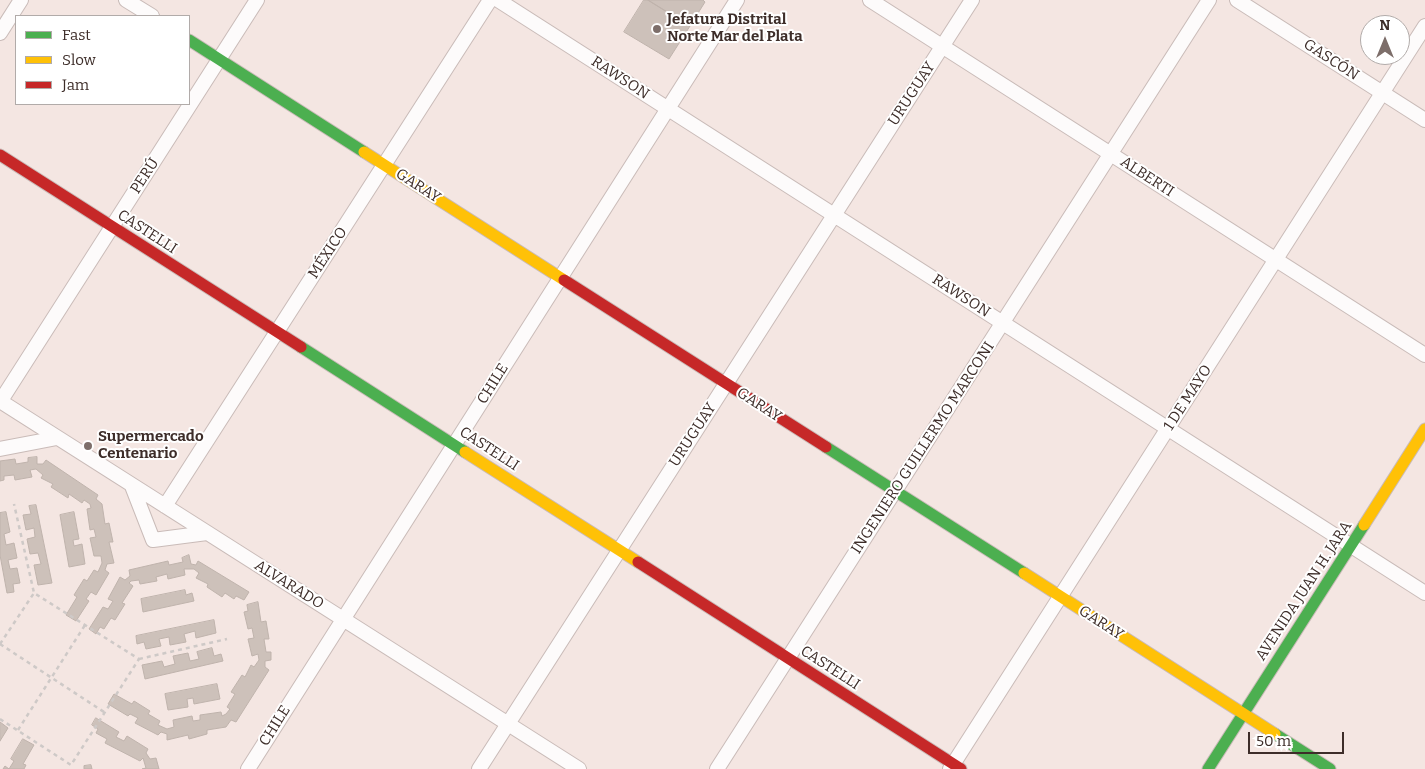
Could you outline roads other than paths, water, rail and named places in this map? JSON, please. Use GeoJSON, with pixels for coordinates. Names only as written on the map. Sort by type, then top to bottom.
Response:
{"type":"FeatureCollection","features":[{"type":"Feature","properties":{"kind":"street"},"geometry":{"type":"LineString","coordinates":[[0,33],[21,0]]}},
{"type":"Feature","properties":{"kind":"street"},"geometry":{"type":"LineString","coordinates":[[126,0],[150,15]]}},
{"type":"Feature","properties":{"kind":"street","name":"PERÚ"},"geometry":{"type":"LineString","coordinates":[[190,105],[257,0]]}},
{"type":"Feature","properties":{"kind":"street","name":"MÉXICO"},"geometry":{"type":"LineString","coordinates":[[165,506],[490,0]]}},
{"type":"Feature","properties":{"kind":"street","name":"RAWSON"},"geometry":{"type":"LineString","coordinates":[[498,0],[1425,593]]}},
{"type":"Feature","properties":{"kind":"street","name":"CHILE"},"geometry":{"type":"LineString","coordinates":[[248,769],[737,0]]}},
{"type":"Feature","properties":{"kind":"street","name":"ALBERTI"},"geometry":{"type":"LineString","coordinates":[[870,0],[1425,355]]}},
{"type":"Feature","properties":{"kind":"street","name":"URUGUAY"},"geometry":{"type":"LineString","coordinates":[[479,769],[972,0]]}},
{"type":"Feature","properties":{"kind":"street","name":"INGENIERO GUILLERMO MARCONI"},"geometry":{"type":"LineString","coordinates":[[717,769],[1210,0]]}},
{"type":"Feature","properties":{"kind":"street","name":"GASCÓN"},"geometry":{"type":"LineString","coordinates":[[1238,0],[1425,120]]}},
{"type":"Feature","properties":{"kind":"street","name":"1 DE MAYO"},"geometry":{"type":"LineString","coordinates":[[955,767],[1060,597],[1425,26]]}},
{"type":"Feature","properties":{"kind":"street","name":"GARAY"},"geometry":{"type":"LineString","coordinates":[[190,41],[1330,769]]}},
{"type":"Feature","properties":{"kind":"street","name":"PERÚ"},"geometry":{"type":"LineString","coordinates":[[0,402],[190,105]]}},
{"type":"Feature","properties":{"kind":"street","name":"CASTELLI"},"geometry":{"type":"LineString","coordinates":[[0,155],[788,658],[955,767]]}},
{"type":"Feature","properties":{"kind":"street","name":"ALVARADO"},"geometry":{"type":"LineString","coordinates":[[0,402],[579,769]]}},
{"type":"Feature","properties":{"kind":"street","name":"AVENIDA JUAN H. JARA"},"geometry":{"type":"LineString","coordinates":[[1208,769],[1425,429]]}},
{"type":"Feature","properties":{"kind":"street"},"geometry":{"type":"LineString","coordinates":[[0,449],[57,438]]}},
{"type":"Feature","properties":{"kind":"street"},"geometry":{"type":"LineString","coordinates":[[132,486],[152,540],[206,533]]}},
{"type":"Feature","properties":{"kind":"place","name":"Jefatura Distrital Norte Mar del Plata"},"geometry":{"type":"Point","coordinates":[657,29]}},
{"type":"Feature","properties":{"kind":"place","name":"Supermercado Centenario"},"geometry":{"type":"Point","coordinates":[88,446]}}]}
